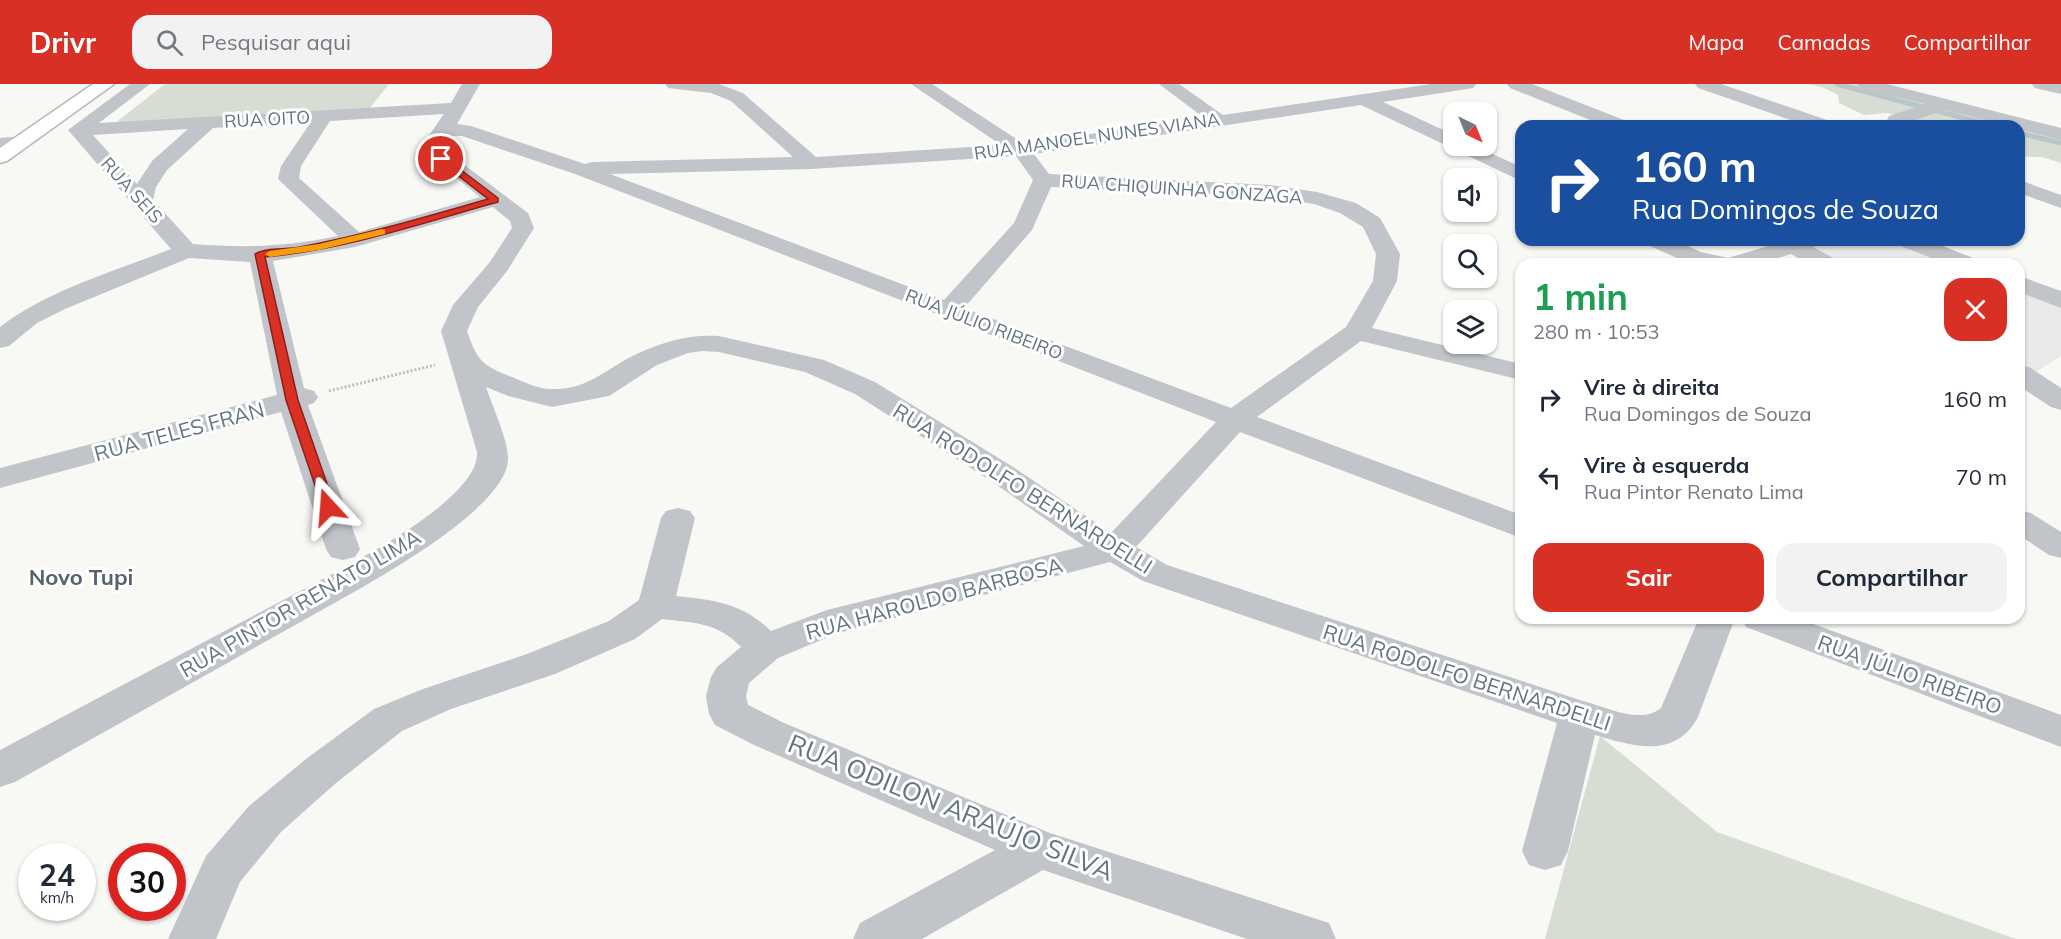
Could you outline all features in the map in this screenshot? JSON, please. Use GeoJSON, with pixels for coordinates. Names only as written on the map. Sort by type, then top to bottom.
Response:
{"type":"FeatureCollection","features":[{"type":"Feature","properties":{"kind":"highway"},"geometry":{"type":"LineString","coordinates":[[48,102],[76,84]]}},
{"type":"Feature","properties":{"kind":"highway"},"geometry":{"type":"LineString","coordinates":[[0,157],[12,133],[105,84]]}},
{"type":"Feature","properties":{"kind":"street"},"geometry":{"type":"LineString","coordinates":[[78,130],[141,84]]}},
{"type":"Feature","properties":{"kind":"street"},"geometry":{"type":"LineString","coordinates":[[674,84],[714,88],[737,97],[811,163]]}},
{"type":"Feature","properties":{"kind":"street"},"geometry":{"type":"LineString","coordinates":[[920,84],[1021,150],[1042,180],[1024,225],[948,311]]}},
{"type":"Feature","properties":{"kind":"street"},"geometry":{"type":"LineString","coordinates":[[1168,84],[1218,120]]}},
{"type":"Feature","properties":{"kind":"street"},"geometry":{"type":"LineString","coordinates":[[1331,84],[1443,137]]}},
{"type":"Feature","properties":{"kind":"street","name":"RUA MANOEL NUNES VIANA"},"geometry":{"type":"LineString","coordinates":[[582,170],[604,166],[811,163],[1021,150],[1467,84]]}},
{"type":"Feature","properties":{"kind":"street"},"geometry":{"type":"LineString","coordinates":[[1516,84],[1607,120]]}},
{"type":"Feature","properties":{"kind":"street"},"geometry":{"type":"LineString","coordinates":[[1704,84],[1809,120]]}},
{"type":"Feature","properties":{"kind":"street"},"geometry":{"type":"LineString","coordinates":[[1866,84],[1941,106],[2001,120]]}},
{"type":"Feature","properties":{"kind":"street"},"geometry":{"type":"LineString","coordinates":[[2041,84],[2061,89]]}},
{"type":"Feature","properties":{"kind":"street"},"geometry":{"type":"LineString","coordinates":[[1896,120],[1941,106]]}},
{"type":"Feature","properties":{"kind":"street","name":"RUA OITO"},"geometry":{"type":"LineString","coordinates":[[78,130],[457,107]]}},
{"type":"Feature","properties":{"kind":"street","name":"RUA JÚLIO RIBEIRO"},"geometry":{"type":"LineString","coordinates":[[457,107],[464,130],[582,170],[1515,525]]}},
{"type":"Feature","properties":{"kind":"street","name":"RUA PINTOR RENATO LIMA"},"geometry":{"type":"LineString","coordinates":[[0,770],[347,563],[447,516],[470,497],[489,473],[494,459],[454,331],[466,305],[499,266],[523,228],[520,218],[432,150],[435,141],[457,107]]}},
{"type":"Feature","properties":{"kind":"street"},"geometry":{"type":"LineString","coordinates":[[325,116],[291,166],[288,179],[355,240]]}},
{"type":"Feature","properties":{"kind":"street"},"geometry":{"type":"LineString","coordinates":[[142,200],[145,186],[157,167],[208,122]]}},
{"type":"Feature","properties":{"kind":"street"},"geometry":{"type":"LineString","coordinates":[[2025,126],[2061,134]]}},
{"type":"Feature","properties":{"kind":"street","name":"RUA SEIS"},"geometry":{"type":"LineString","coordinates":[[78,130],[186,251]]}},
{"type":"Feature","properties":{"kind":"street"},"geometry":{"type":"LineString","coordinates":[[0,144],[12,133]]}},
{"type":"Feature","properties":{"kind":"street"},"geometry":{"type":"LineString","coordinates":[[1481,156],[1515,172]]}},
{"type":"Feature","properties":{"kind":"street","name":"RUA CHIQUINHA GONZAGA"},"geometry":{"type":"LineString","coordinates":[[1042,180],[1270,191],[1317,198],[1348,208],[1372,224],[1388,254],[1384,281],[1356,332],[1236,418],[1114,550]]}},
{"type":"Feature","properties":{"kind":"street"},"geometry":{"type":"LineString","coordinates":[[2025,188],[2061,202]]}},
{"type":"Feature","properties":{"kind":"street"},"geometry":{"type":"LineString","coordinates":[[0,340],[28,318],[56,304],[186,251],[260,254],[293,251],[355,240],[495,200]]}},
{"type":"Feature","properties":{"kind":"street"},"geometry":{"type":"LineString","coordinates":[[1669,246],[1694,258]]}},
{"type":"Feature","properties":{"kind":"street"},"geometry":{"type":"LineString","coordinates":[[1922,246],[1952,258]]}},
{"type":"Feature","properties":{"kind":"street"},"geometry":{"type":"LineString","coordinates":[[1773,258],[1812,252]]}},
{"type":"Feature","properties":{"kind":"street"},"geometry":{"type":"LineString","coordinates":[[260,254],[298,399],[347,563]]}},
{"type":"Feature","properties":{"kind":"street"},"geometry":{"type":"LineString","coordinates":[[2025,286],[2061,300]]}},
{"type":"Feature","properties":{"kind":"street"},"geometry":{"type":"LineString","coordinates":[[1356,332],[1515,371]]}},
{"type":"Feature","properties":{"kind":"street","name":"RUA RODOLFO BERNARDELLI"},"geometry":{"type":"LineString","coordinates":[[462,358],[479,374],[518,390],[552,398],[599,390],[647,359],[684,345],[719,344],[814,366],[865,388],[1002,474],[1114,550],[1155,573],[1579,715],[1635,731],[1664,729],[1678,717],[1715,624]]}},
{"type":"Feature","properties":{"kind":"street"},"geometry":{"type":"LineString","coordinates":[[2039,378],[2061,401]]}},
{"type":"Feature","properties":{"kind":"street","name":"RUA TELES FRAN"},"geometry":{"type":"LineString","coordinates":[[0,478],[298,399]]}},
{"type":"Feature","properties":{"kind":"street"},"geometry":{"type":"LineString","coordinates":[[192,939],[222,870],[265,819],[321,771],[388,720],[437,699],[541,664],[622,630],[655,606],[678,518]]}},
{"type":"Feature","properties":{"kind":"street"},"geometry":{"type":"LineString","coordinates":[[2025,524],[2061,547]]}},
{"type":"Feature","properties":{"kind":"street","name":"RUA HAROLDO BARBOSA"},"geometry":{"type":"LineString","coordinates":[[729,714],[726,696],[731,677],[765,648],[827,623],[1114,550]]}},
{"type":"Feature","properties":{"kind":"street"},"geometry":{"type":"LineString","coordinates":[[655,606],[711,612],[742,625],[765,648]]}},
{"type":"Feature","properties":{"kind":"street","name":"RUA JÚLIO RIBEIRO"},"geometry":{"type":"LineString","coordinates":[[1775,624],[2061,730]]}},
{"type":"Feature","properties":{"kind":"street","name":"RUA ODILON ARAÚJO SILVA"},"geometry":{"type":"LineString","coordinates":[[729,714],[769,734],[1039,849],[1312,939]]}},
{"type":"Feature","properties":{"kind":"street"},"geometry":{"type":"LineString","coordinates":[[1545,851],[1579,715]]}},
{"type":"Feature","properties":{"kind":"street"},"geometry":{"type":"LineString","coordinates":[[877,939],[1039,849]]}},
{"type":"Feature","properties":{"kind":"path"},"geometry":{"type":"LineString","coordinates":[[298,399],[462,358]]}},
{"type":"Feature","properties":{"kind":"shaded area"},"geometry":{"type":"Polygon","coordinates":[[[165,84],[389,84],[369,109],[114,124],[165,84]]]}},
{"type":"Feature","properties":{"kind":"shaded area"},"geometry":{"type":"Polygon","coordinates":[[[1808,84],[1859,84],[1999,120],[1913,120],[1887,113],[1864,115],[1839,103],[1838,95],[1822,87],[1808,84]]]}},
{"type":"Feature","properties":{"kind":"shaded area"},"geometry":{"type":"Polygon","coordinates":[[[2025,127],[2061,136],[2061,163],[2042,157],[2025,157],[2025,127]]]}},
{"type":"Feature","properties":{"kind":"shaded area"},"geometry":{"type":"Polygon","coordinates":[[[1808,246],[1910,246],[1941,258],[1821,258],[1803,248],[1808,246]]]}},
{"type":"Feature","properties":{"kind":"shaded area"},"geometry":{"type":"Polygon","coordinates":[[[2025,290],[2061,304],[2061,356],[2031,375],[2025,372],[2025,290]]]}},
{"type":"Feature","properties":{"kind":"shaded area"},"geometry":{"type":"Polygon","coordinates":[[[1600,736],[1717,832],[2016,939],[1545,939],[1600,736]]]}},
{"type":"Feature","properties":{"kind":"waterway"},"geometry":{"type":"LineString","coordinates":[[1837,84],[1971,120]]}},
{"type":"Feature","properties":{"kind":"waterway"},"geometry":{"type":"LineString","coordinates":[[2025,134],[2061,143]]}},
{"type":"Feature","properties":{"kind":"slow traffic"},"geometry":{"type":"LineString","coordinates":[[270,254],[355,240],[382,232]]}},
{"type":"Feature","properties":{"kind":"district","name":"Novo Tupi"},"geometry":{"type":"Point","coordinates":[81,577]}},
{"type":"Feature","properties":{"kind":"route"},"geometry":{"type":"LineString","coordinates":[[328,507],[292,400],[260,254],[273,254],[355,240],[495,200],[441,159]]}}]}
